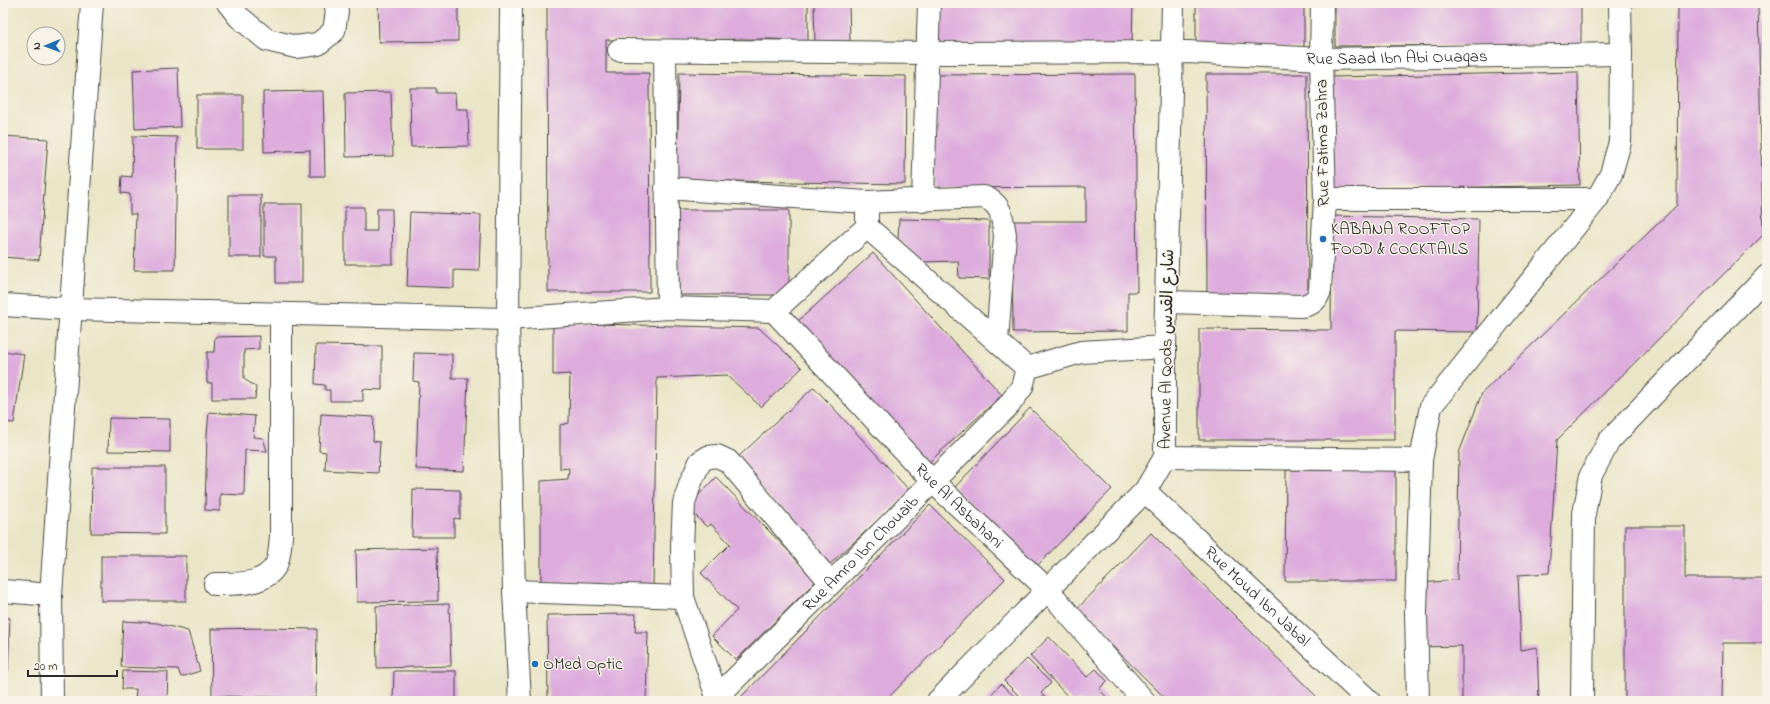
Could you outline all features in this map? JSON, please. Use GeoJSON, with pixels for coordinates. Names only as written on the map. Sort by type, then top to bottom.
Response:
{"type":"FeatureCollection","features":[{"type":"Feature","properties":{"kind":"street"},"geometry":{"type":"LineString","coordinates":[[52,701],[51,595],[92,3]]}},
{"type":"Feature","properties":{"kind":"street"},"geometry":{"type":"LineString","coordinates":[[228,3],[239,17],[267,40],[296,47],[318,44],[334,31],[336,11],[335,3]]}},
{"type":"Feature","properties":{"kind":"street"},"geometry":{"type":"LineString","coordinates":[[511,3],[508,319],[514,591],[520,701]]}},
{"type":"Feature","properties":{"kind":"street"},"geometry":{"type":"LineString","coordinates":[[923,201],[929,3]]}},
{"type":"Feature","properties":{"kind":"street","name":"Avenue Al Qods شارع القدس"},"geometry":{"type":"LineString","coordinates":[[938,701],[1145,491],[1165,457],[1165,347],[1168,302],[1173,3]]}},
{"type":"Feature","properties":{"kind":"street","name":"Rue Fatima Zahra"},"geometry":{"type":"LineString","coordinates":[[1168,302],[1302,306],[1312,305],[1317,298],[1320,290],[1324,199],[1321,59],[1322,3]]}},
{"type":"Feature","properties":{"kind":"street"},"geometry":{"type":"LineString","coordinates":[[1418,701],[1416,612],[1421,460],[1431,406],[1597,198],[1611,174],[1620,142],[1620,3]]}},
{"type":"Feature","properties":{"kind":"street","name":"Rue Saad Ibn Abi Ouaqas"},"geometry":{"type":"LineString","coordinates":[[619,50],[928,53],[1172,51],[1321,59],[1621,54]]}},
{"type":"Feature","properties":{"kind":"street"},"geometry":{"type":"LineString","coordinates":[[665,50],[668,308]]}},
{"type":"Feature","properties":{"kind":"street"},"geometry":{"type":"LineString","coordinates":[[666,188],[866,202],[923,201],[984,197],[998,206],[1003,220],[1004,235],[997,341]]}},
{"type":"Feature","properties":{"kind":"street"},"geometry":{"type":"LineString","coordinates":[[1324,199],[1597,198]]}},
{"type":"Feature","properties":{"kind":"street"},"geometry":{"type":"LineString","coordinates":[[866,202],[867,227],[1027,368],[1081,352],[1165,347]]}},
{"type":"Feature","properties":{"kind":"street"},"geometry":{"type":"LineString","coordinates":[[3,305],[70,309],[508,319],[668,308],[774,311],[867,227]]}},
{"type":"Feature","properties":{"kind":"street"},"geometry":{"type":"LineString","coordinates":[[1582,701],[1584,514],[1591,475],[1609,441],[1767,276]]}},
{"type":"Feature","properties":{"kind":"street","name":"Rue Al Asbahani"},"geometry":{"type":"LineString","coordinates":[[774,311],[932,481],[1048,590],[1141,700]]}},
{"type":"Feature","properties":{"kind":"street"},"geometry":{"type":"LineString","coordinates":[[215,584],[247,584],[264,577],[276,564],[281,536],[281,314]]}},
{"type":"Feature","properties":{"kind":"street","name":"Rue Amro Ibn Chouaib"},"geometry":{"type":"LineString","coordinates":[[719,699],[932,481],[1009,405],[1022,387],[1027,368]]}},
{"type":"Feature","properties":{"kind":"street"},"geometry":{"type":"LineString","coordinates":[[719,699],[683,597],[682,546],[684,503],[690,484],[700,462],[708,457],[717,456],[728,461],[832,583]]}},
{"type":"Feature","properties":{"kind":"street"},"geometry":{"type":"LineString","coordinates":[[1165,457],[1421,460]]}},
{"type":"Feature","properties":{"kind":"street","name":"Rue Moud Ibn Jabal"},"geometry":{"type":"LineString","coordinates":[[1145,491],[1369,701]]}},
{"type":"Feature","properties":{"kind":"street"},"geometry":{"type":"LineString","coordinates":[[3,591],[51,595]]}},
{"type":"Feature","properties":{"kind":"street"},"geometry":{"type":"LineString","coordinates":[[514,591],[683,597]]}},
{"type":"Feature","properties":{"kind":"building"},"geometry":{"type":"Polygon","coordinates":[[[378,3],[458,3],[458,41],[379,42],[378,3]]]}},
{"type":"Feature","properties":{"kind":"building"},"geometry":{"type":"Polygon","coordinates":[[[547,3],[808,3],[808,41],[771,39],[606,40],[606,73],[649,73],[650,292],[548,292],[547,3]]]}},
{"type":"Feature","properties":{"kind":"building"},"geometry":{"type":"Polygon","coordinates":[[[814,3],[849,3],[850,41],[815,42],[814,3]]]}},
{"type":"Feature","properties":{"kind":"building"},"geometry":{"type":"Polygon","coordinates":[[[939,3],[1133,3],[1132,47],[938,44],[939,3]]]}},
{"type":"Feature","properties":{"kind":"building"},"geometry":{"type":"Polygon","coordinates":[[[1196,3],[1304,3],[1304,48],[1196,47],[1196,3]]]}},
{"type":"Feature","properties":{"kind":"building"},"geometry":{"type":"Polygon","coordinates":[[[1335,3],[1581,3],[1581,45],[1335,46],[1335,3]]]}},
{"type":"Feature","properties":{"kind":"building"},"geometry":{"type":"Polygon","coordinates":[[[1678,3],[1758,3],[1763,235],[1557,440],[1549,573],[1518,575],[1521,650],[1537,647],[1539,701],[1462,701],[1462,646],[1421,647],[1422,583],[1457,580],[1459,453],[1482,393],[1677,205],[1678,3]]]}},
{"type":"Feature","properties":{"kind":"building"},"geometry":{"type":"Polygon","coordinates":[[[178,68],[180,127],[135,129],[133,70],[178,68]]]}},
{"type":"Feature","properties":{"kind":"building"},"geometry":{"type":"Polygon","coordinates":[[[1578,72],[1580,185],[1334,190],[1332,77],[1578,72]]]}},
{"type":"Feature","properties":{"kind":"building"},"geometry":{"type":"Polygon","coordinates":[[[679,73],[906,76],[905,184],[677,180],[679,73]]]}},
{"type":"Feature","properties":{"kind":"building"},"geometry":{"type":"Polygon","coordinates":[[[1135,74],[1137,292],[1128,292],[1128,331],[1013,332],[1012,221],[1086,221],[1086,187],[934,188],[934,75],[1135,74]]]}},
{"type":"Feature","properties":{"kind":"building"},"geometry":{"type":"Polygon","coordinates":[[[1206,74],[1307,74],[1308,298],[1207,298],[1206,74]]]}},
{"type":"Feature","properties":{"kind":"building"},"geometry":{"type":"Polygon","coordinates":[[[410,88],[436,88],[436,93],[455,93],[456,109],[468,109],[469,146],[411,147],[410,88]]]}},
{"type":"Feature","properties":{"kind":"building"},"geometry":{"type":"Polygon","coordinates":[[[323,91],[325,176],[310,176],[310,150],[264,152],[263,92],[323,91]]]}},
{"type":"Feature","properties":{"kind":"building"},"geometry":{"type":"Polygon","coordinates":[[[391,92],[393,156],[346,157],[345,93],[391,92]]]}},
{"type":"Feature","properties":{"kind":"building"},"geometry":{"type":"Polygon","coordinates":[[[197,95],[243,95],[243,149],[197,149],[197,95]]]}},
{"type":"Feature","properties":{"kind":"building"},"geometry":{"type":"Polygon","coordinates":[[[3,136],[48,139],[39,260],[3,257],[3,136]]]}},
{"type":"Feature","properties":{"kind":"building"},"geometry":{"type":"Polygon","coordinates":[[[133,136],[177,137],[175,270],[134,270],[136,214],[130,214],[130,194],[121,193],[122,176],[132,177],[133,136]]]}},
{"type":"Feature","properties":{"kind":"building"},"geometry":{"type":"Polygon","coordinates":[[[229,195],[261,195],[261,257],[229,257],[229,195]]]}},
{"type":"Feature","properties":{"kind":"building"},"geometry":{"type":"Polygon","coordinates":[[[264,204],[302,204],[302,283],[276,283],[276,256],[264,256],[264,204]]]}},
{"type":"Feature","properties":{"kind":"building"},"geometry":{"type":"Polygon","coordinates":[[[345,207],[364,207],[364,231],[377,231],[377,209],[392,209],[393,264],[345,264],[345,207]]]}},
{"type":"Feature","properties":{"kind":"building"},"geometry":{"type":"Polygon","coordinates":[[[678,210],[789,210],[789,295],[679,295],[678,210]]]}},
{"type":"Feature","properties":{"kind":"building"},"geometry":{"type":"Polygon","coordinates":[[[410,212],[481,215],[479,271],[454,270],[454,288],[407,286],[410,212]]]}},
{"type":"Feature","properties":{"kind":"building"},"geometry":{"type":"Polygon","coordinates":[[[1332,216],[1479,219],[1477,332],[1395,331],[1395,440],[1199,440],[1199,329],[1331,330],[1332,216]]]}},
{"type":"Feature","properties":{"kind":"building"},"geometry":{"type":"Polygon","coordinates":[[[899,219],[989,221],[989,279],[959,278],[958,261],[922,262],[898,239],[899,219]]]}},
{"type":"Feature","properties":{"kind":"building"},"geometry":{"type":"Polygon","coordinates":[[[873,253],[1002,395],[925,466],[796,323],[873,253]]]}},
{"type":"Feature","properties":{"kind":"building"},"geometry":{"type":"Polygon","coordinates":[[[553,323],[759,328],[802,368],[761,407],[727,375],[657,378],[653,588],[541,583],[541,481],[568,479],[569,468],[560,469],[560,425],[569,423],[570,374],[553,375],[553,323]]]}},
{"type":"Feature","properties":{"kind":"building"},"geometry":{"type":"Polygon","coordinates":[[[259,336],[259,349],[244,350],[244,379],[256,387],[255,399],[212,399],[212,383],[207,383],[207,352],[214,352],[215,337],[259,336]]]}},
{"type":"Feature","properties":{"kind":"building"},"geometry":{"type":"Polygon","coordinates":[[[316,345],[382,346],[382,390],[363,389],[363,401],[330,401],[330,390],[325,390],[325,385],[315,384],[316,345]]]}},
{"type":"Feature","properties":{"kind":"building"},"geometry":{"type":"Polygon","coordinates":[[[3,351],[24,354],[14,423],[3,422],[3,351]]]}},
{"type":"Feature","properties":{"kind":"building"},"geometry":{"type":"Polygon","coordinates":[[[414,353],[452,354],[452,378],[468,378],[464,471],[416,469],[419,382],[413,381],[414,353]]]}},
{"type":"Feature","properties":{"kind":"building"},"geometry":{"type":"Polygon","coordinates":[[[814,387],[910,491],[830,564],[735,460],[814,387]]]}},
{"type":"Feature","properties":{"kind":"building"},"geometry":{"type":"Polygon","coordinates":[[[1030,408],[1112,489],[1035,568],[954,488],[1030,408]]]}},
{"type":"Feature","properties":{"kind":"building"},"geometry":{"type":"Polygon","coordinates":[[[209,412],[255,416],[253,437],[263,438],[267,451],[245,450],[244,495],[220,494],[220,511],[205,510],[209,412]]]}},
{"type":"Feature","properties":{"kind":"building"},"geometry":{"type":"Polygon","coordinates":[[[321,414],[374,417],[373,441],[380,442],[378,473],[325,470],[326,452],[319,451],[321,414]]]}},
{"type":"Feature","properties":{"kind":"building"},"geometry":{"type":"Polygon","coordinates":[[[109,418],[170,419],[170,452],[108,451],[109,418]]]}},
{"type":"Feature","properties":{"kind":"building"},"geometry":{"type":"Polygon","coordinates":[[[92,467],[165,467],[165,534],[91,533],[92,467]]]}},
{"type":"Feature","properties":{"kind":"building"},"geometry":{"type":"Polygon","coordinates":[[[1286,470],[1396,470],[1396,581],[1285,581],[1286,470]]]}},
{"type":"Feature","properties":{"kind":"building"},"geometry":{"type":"Polygon","coordinates":[[[716,477],[817,580],[736,660],[712,636],[737,610],[701,573],[730,544],[711,524],[707,527],[687,507],[716,477]]]}},
{"type":"Feature","properties":{"kind":"building"},"geometry":{"type":"Polygon","coordinates":[[[413,489],[460,490],[460,519],[454,518],[454,537],[412,537],[413,489]]]}},
{"type":"Feature","properties":{"kind":"building"},"geometry":{"type":"Polygon","coordinates":[[[930,505],[1005,579],[885,701],[743,701],[740,698],[930,505]]]}},
{"type":"Feature","properties":{"kind":"building"},"geometry":{"type":"Polygon","coordinates":[[[1625,526],[1685,526],[1685,578],[1767,578],[1767,643],[1723,643],[1722,701],[1625,701],[1625,526]]]}},
{"type":"Feature","properties":{"kind":"building"},"geometry":{"type":"Polygon","coordinates":[[[1151,533],[1321,701],[1168,701],[1076,610],[1151,533]]]}},
{"type":"Feature","properties":{"kind":"building"},"geometry":{"type":"Polygon","coordinates":[[[437,548],[438,601],[357,602],[356,550],[437,548]]]}},
{"type":"Feature","properties":{"kind":"building"},"geometry":{"type":"Polygon","coordinates":[[[101,556],[186,556],[186,601],[101,601],[101,556]]]}},
{"type":"Feature","properties":{"kind":"building"},"geometry":{"type":"Polygon","coordinates":[[[449,604],[451,666],[377,668],[376,606],[449,604]]]}},
{"type":"Feature","properties":{"kind":"building"},"geometry":{"type":"Polygon","coordinates":[[[636,614],[635,632],[648,632],[646,701],[548,701],[547,615],[636,614]]]}},
{"type":"Feature","properties":{"kind":"building"},"geometry":{"type":"Polygon","coordinates":[[[3,618],[10,618],[8,671],[3,671],[3,618]]]}},
{"type":"Feature","properties":{"kind":"building"},"geometry":{"type":"Polygon","coordinates":[[[123,621],[157,623],[188,631],[200,671],[181,677],[178,669],[121,667],[123,621]]]}},
{"type":"Feature","properties":{"kind":"building"},"geometry":{"type":"Polygon","coordinates":[[[211,629],[317,629],[316,698],[212,696],[211,629]]]}},
{"type":"Feature","properties":{"kind":"building"},"geometry":{"type":"Polygon","coordinates":[[[1049,637],[1087,677],[1096,669],[1107,681],[1099,689],[1110,701],[1072,701],[1030,656],[1049,637]]]}},
{"type":"Feature","properties":{"kind":"building"},"geometry":{"type":"Polygon","coordinates":[[[1027,659],[1051,683],[1041,693],[1048,701],[1024,701],[1004,681],[1027,659]]]}},
{"type":"Feature","properties":{"kind":"building"},"geometry":{"type":"Polygon","coordinates":[[[123,671],[168,672],[167,701],[135,701],[136,689],[122,689],[123,671]]]}},
{"type":"Feature","properties":{"kind":"building"},"geometry":{"type":"Polygon","coordinates":[[[394,671],[456,671],[456,701],[393,701],[394,671]]]}},
{"type":"Feature","properties":{"kind":"building"},"geometry":{"type":"Polygon","coordinates":[[[1001,684],[1019,701],[985,701],[1001,684]]]}},
{"type":"Feature","properties":{"kind":"place","name":"KABANA ROOFTOP FOOD & COCKTAILS"},"geometry":{"type":"Point","coordinates":[1323,239]}},
{"type":"Feature","properties":{"kind":"place","name":"OMed Optic"},"geometry":{"type":"Point","coordinates":[535,664]}}]}
